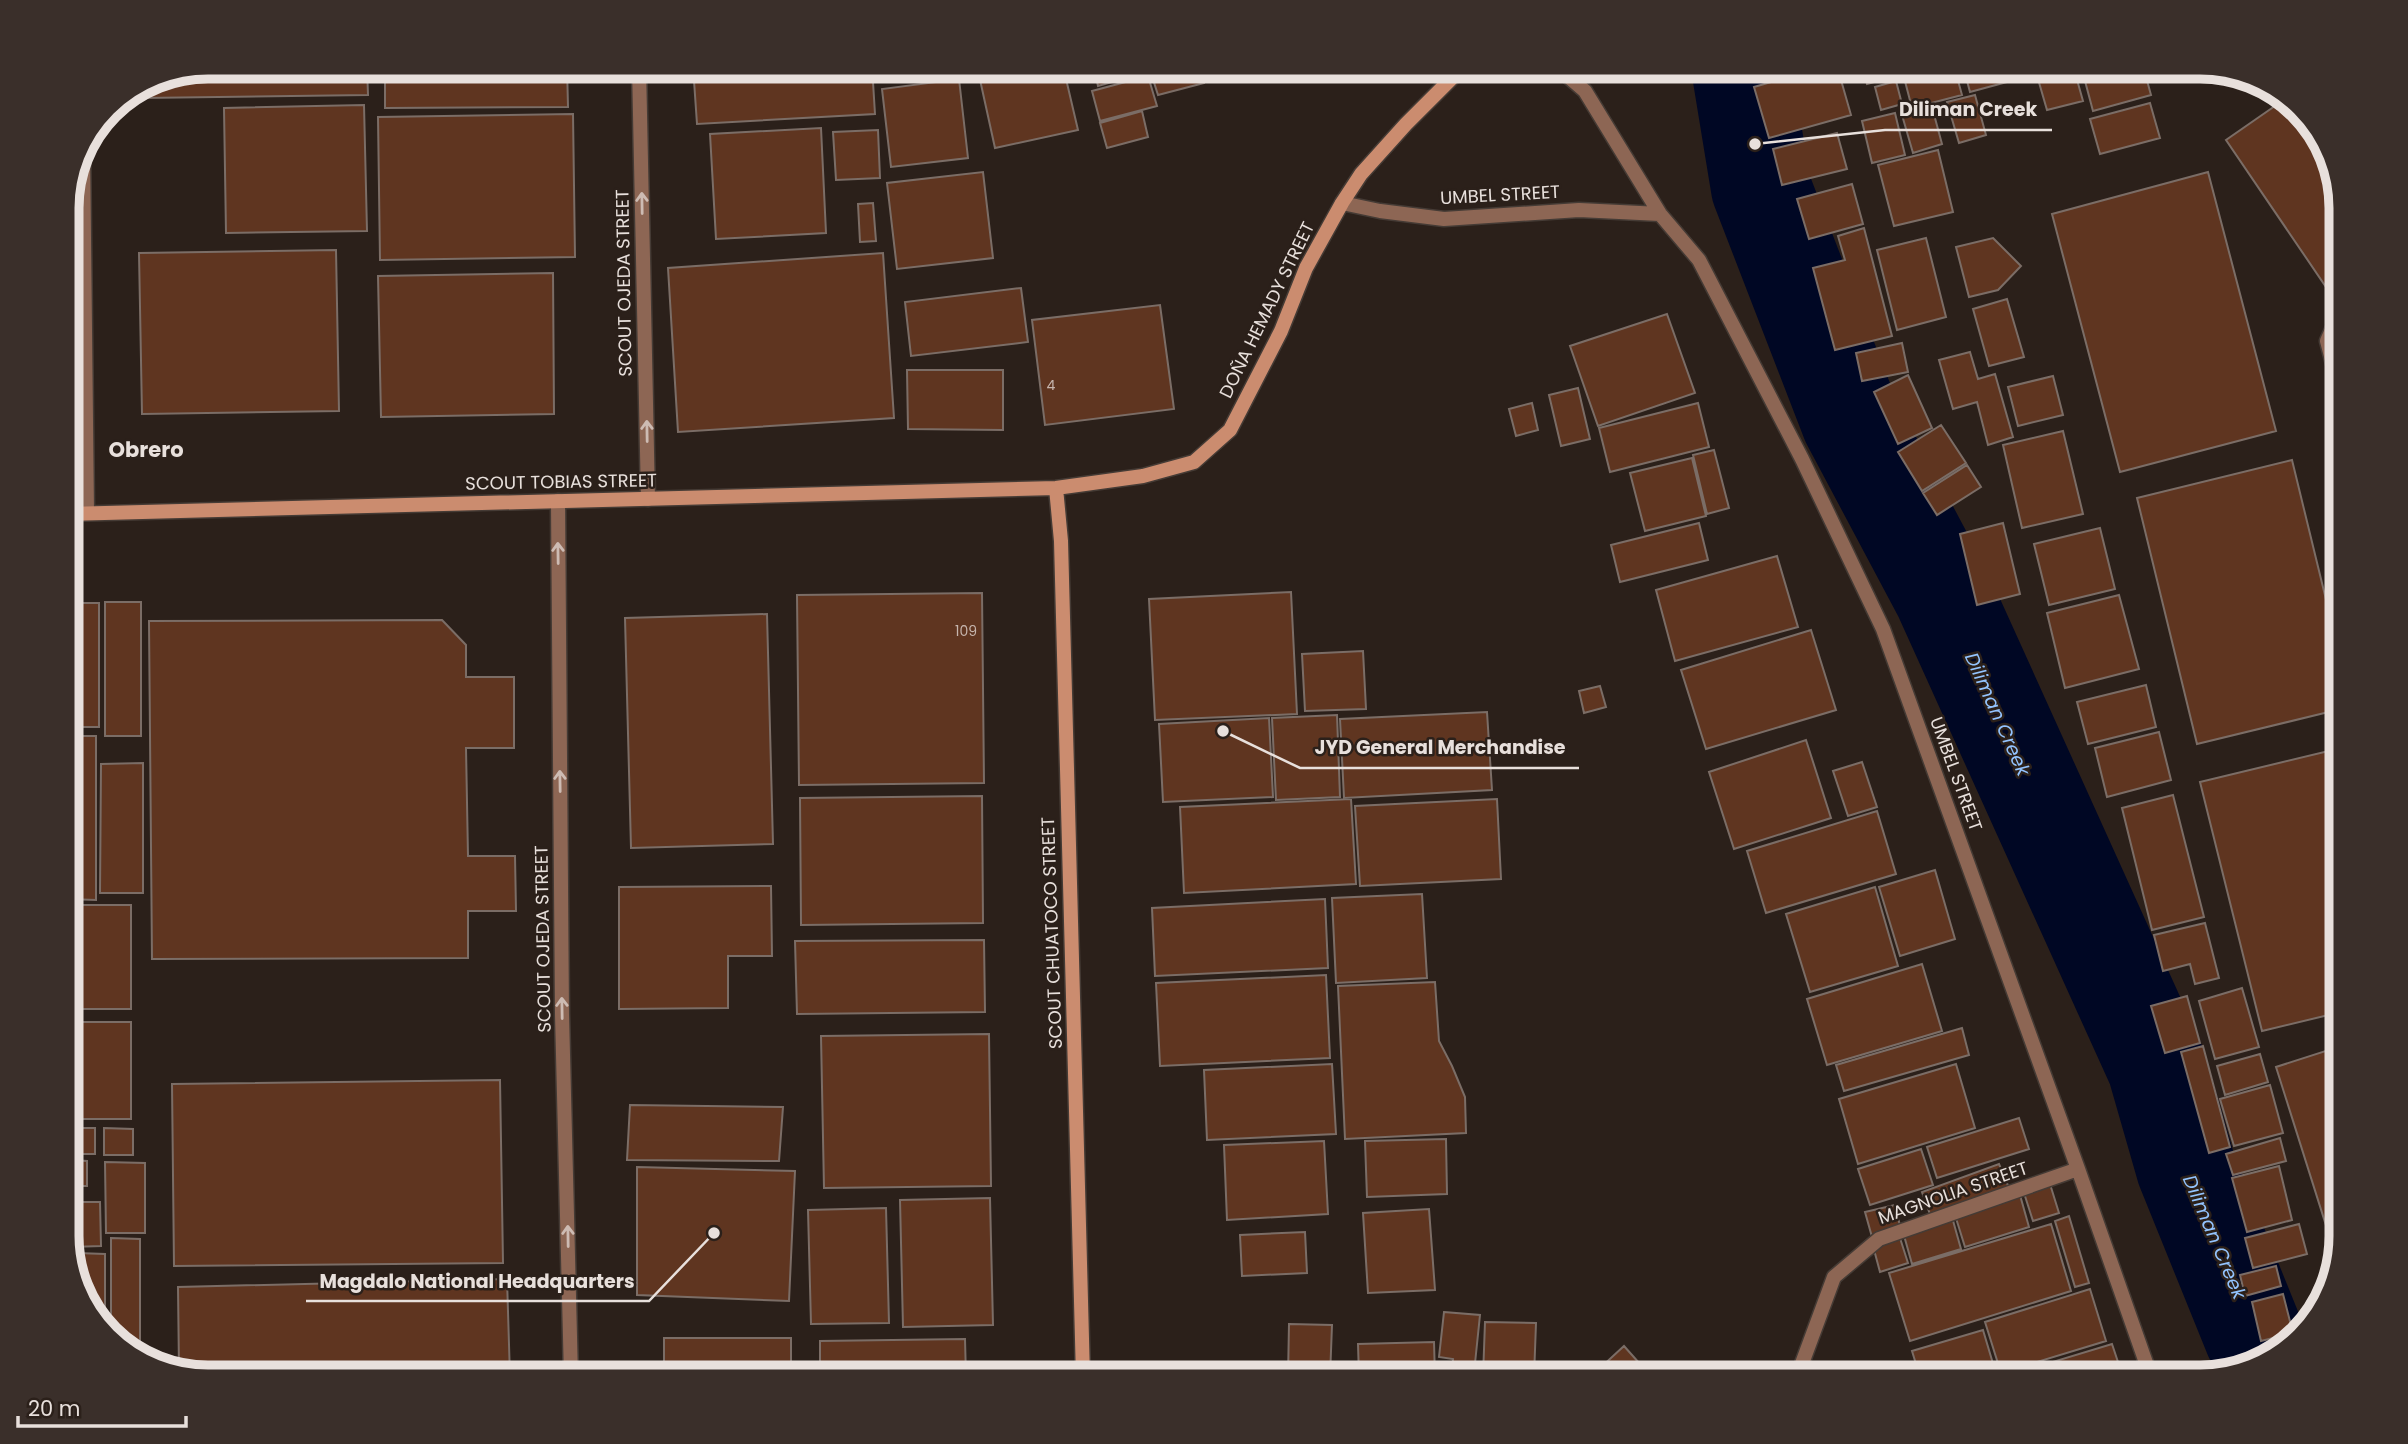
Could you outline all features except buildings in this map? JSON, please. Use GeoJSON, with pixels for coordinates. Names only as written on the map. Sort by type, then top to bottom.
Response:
{"type":"FeatureCollection","features":[{"type":"Feature","properties":{"kind":"street","name":"SCOUT OJEDA STREET"},"geometry":{"type":"LineString","coordinates":[[639,79],[648,499]]}},
{"type":"Feature","properties":{"kind":"street","name":"DOÑA HEMADY STREET"},"geometry":{"type":"LineString","coordinates":[[1056,488],[1143,476],[1194,462],[1230,430],[1281,331],[1306,268],[1342,203],[1361,174],[1451,79]]}},
{"type":"Feature","properties":{"kind":"street","name":"UMBEL STREET"},"geometry":{"type":"LineString","coordinates":[[1571,79],[1585,91],[1660,214],[1699,260],[1802,458],[1883,629],[2147,1365]]}},
{"type":"Feature","properties":{"kind":"street"},"geometry":{"type":"LineString","coordinates":[[83,173],[87,513]]}},
{"type":"Feature","properties":{"kind":"street","name":"UMBEL STREET"},"geometry":{"type":"LineString","coordinates":[[1342,203],[1444,219],[1579,210],[1660,214]]}},
{"type":"Feature","properties":{"kind":"street","name":"SCOUT TOBIAS STREET"},"geometry":{"type":"LineString","coordinates":[[79,513],[1056,488]]}},
{"type":"Feature","properties":{"kind":"street","name":"SCOUT CHUATOCO STREET"},"geometry":{"type":"LineString","coordinates":[[1056,488],[1061,541],[1083,1365]]}},
{"type":"Feature","properties":{"kind":"street","name":"SCOUT OJEDA STREET"},"geometry":{"type":"LineString","coordinates":[[558,501],[562,1014],[572,1365]]}},
{"type":"Feature","properties":{"kind":"street","name":"MAGNOLIA STREET"},"geometry":{"type":"LineString","coordinates":[[1801,1365],[1834,1277],[1879,1238],[2078,1169]]}},
{"type":"Feature","properties":{"kind":"waterway","name":"Diliman Creek"},"geometry":{"type":"LineString","coordinates":[[1743,79],[1761,188],[1851,421],[1943,594],[2157,1067],[2186,1168],[2261,1350]]}},
{"type":"Feature","properties":{"kind":"place","name":"Diliman Creek"},"geometry":{"type":"Point","coordinates":[1755,144]}},
{"type":"Feature","properties":{"kind":"place","name":"JYD General Merchandise"},"geometry":{"type":"Point","coordinates":[1223,731]}},
{"type":"Feature","properties":{"kind":"place","name":"Magdalo National Headquarters"},"geometry":{"type":"Point","coordinates":[714,1233]}},
{"type":"Feature","properties":{"kind":"district","name":"Obrero"},"geometry":{"type":"Point","coordinates":[146,450]}}]}
